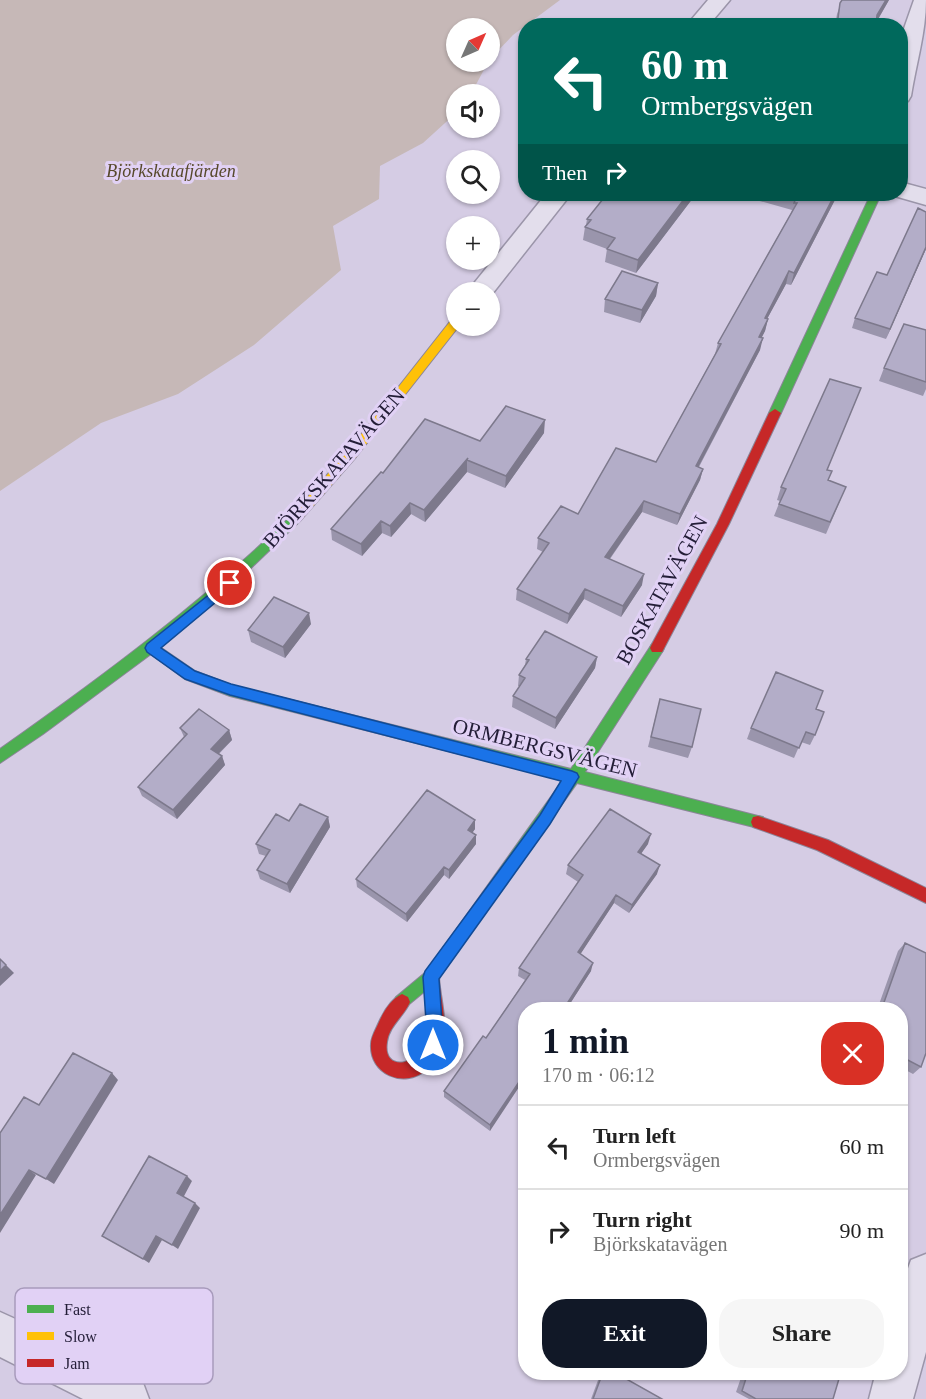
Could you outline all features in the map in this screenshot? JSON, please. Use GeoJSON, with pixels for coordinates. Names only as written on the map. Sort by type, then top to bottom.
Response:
{"type":"FeatureCollection","features":[{"type":"Feature","properties":{"kind":"street"},"geometry":{"type":"LineString","coordinates":[[703,18],[719,0]]}},
{"type":"Feature","properties":{"kind":"street"},"geometry":{"type":"LineString","coordinates":[[908,48],[925,0]]}},
{"type":"Feature","properties":{"kind":"street"},"geometry":{"type":"LineString","coordinates":[[908,192],[926,197]]}},
{"type":"Feature","properties":{"kind":"street"},"geometry":{"type":"LineString","coordinates":[[488,282],[553,201]]}},
{"type":"Feature","properties":{"kind":"street","name":"BOSKATAVÄGEN"},"geometry":{"type":"LineString","coordinates":[[431,977],[435,1036],[433,1045],[417,1067],[408,1072],[395,1072],[387,1068],[378,1054],[382,1030],[397,1006],[431,977],[545,819],[664,637],[723,524],[873,201]]}},
{"type":"Feature","properties":{"kind":"street","name":"BJÖRKSKATAVÄGEN"},"geometry":{"type":"LineString","coordinates":[[0,757],[152,648],[230,583],[287,528],[446,334]]}},
{"type":"Feature","properties":{"kind":"street","name":"ORMBERGSVÄGEN"},"geometry":{"type":"LineString","coordinates":[[152,648],[190,675],[230,690],[786,829],[926,896]]}},
{"type":"Feature","properties":{"kind":"street"},"geometry":{"type":"LineString","coordinates":[[908,1338],[926,1275]]}},
{"type":"Feature","properties":{"kind":"street"},"geometry":{"type":"LineString","coordinates":[[0,1334],[15,1341]]}},
{"type":"Feature","properties":{"kind":"street"},"geometry":{"type":"LineString","coordinates":[[891,1399],[896,1380]]}},
{"type":"Feature","properties":{"kind":"street"},"geometry":{"type":"LineString","coordinates":[[101,1384],[128,1399]]}},
{"type":"Feature","properties":{"kind":"water","name":"Björkskatafjärden"},"geometry":{"type":"Polygon","coordinates":[[[0,0],[560,0],[536,18],[518,18],[518,31],[500,49],[500,18],[446,18],[446,72],[483,72],[476,84],[446,84],[446,122],[423,143],[380,166],[379,199],[333,226],[341,270],[254,345],[178,394],[101,423],[0,491],[0,0]]]}},
{"type":"Feature","properties":{"kind":"building"},"geometry":{"type":"Polygon","coordinates":[[[842,0],[886,0],[877,18],[838,18],[842,0]]]}},
{"type":"Feature","properties":{"kind":"building"},"geometry":{"type":"Polygon","coordinates":[[[601,201],[683,201],[638,260],[607,249],[615,238],[585,227],[591,220],[587,219],[601,201]]]}},
{"type":"Feature","properties":{"kind":"building"},"geometry":{"type":"Polygon","coordinates":[[[795,201],[831,201],[794,273],[789,271],[765,318],[768,319],[759,337],[763,338],[696,466],[703,469],[680,514],[644,501],[605,557],[644,574],[623,606],[585,589],[569,614],[517,589],[549,543],[538,538],[561,506],[578,514],[616,448],[656,462],[721,344],[718,343],[797,203],[794,203],[795,201]]]}},
{"type":"Feature","properties":{"kind":"building"},"geometry":{"type":"Polygon","coordinates":[[[918,208],[926,212],[926,247],[890,329],[855,318],[877,272],[887,275],[918,208]]]}},
{"type":"Feature","properties":{"kind":"building"},"geometry":{"type":"Polygon","coordinates":[[[622,271],[658,283],[642,310],[605,299],[622,271]]]}},
{"type":"Feature","properties":{"kind":"building"},"geometry":{"type":"Polygon","coordinates":[[[904,324],[926,330],[926,382],[884,368],[904,324]]]}},
{"type":"Feature","properties":{"kind":"building"},"geometry":{"type":"Polygon","coordinates":[[[830,379],[861,388],[827,470],[832,471],[828,480],[846,487],[830,522],[779,504],[786,489],[781,487],[830,379]]]}},
{"type":"Feature","properties":{"kind":"building"},"geometry":{"type":"Polygon","coordinates":[[[506,406],[545,420],[506,476],[467,460],[468,458],[424,510],[410,503],[390,526],[381,521],[361,544],[331,529],[381,472],[383,473],[425,419],[480,441],[506,406]]]}},
{"type":"Feature","properties":{"kind":"building"},"geometry":{"type":"Polygon","coordinates":[[[274,597],[309,613],[283,647],[248,630],[274,597]]]}},
{"type":"Feature","properties":{"kind":"building"},"geometry":{"type":"Polygon","coordinates":[[[545,631],[597,657],[556,718],[513,696],[525,678],[519,675],[529,660],[526,659],[545,631]]]}},
{"type":"Feature","properties":{"kind":"building"},"geometry":{"type":"Polygon","coordinates":[[[776,672],[823,691],[816,709],[824,712],[815,735],[806,732],[799,748],[751,728],[776,672]]]}},
{"type":"Feature","properties":{"kind":"building"},"geometry":{"type":"Polygon","coordinates":[[[660,699],[701,709],[692,747],[651,737],[660,699]]]}},
{"type":"Feature","properties":{"kind":"building"},"geometry":{"type":"Polygon","coordinates":[[[199,709],[229,730],[211,749],[222,756],[173,810],[138,787],[187,734],[180,728],[199,709]]]}},
{"type":"Feature","properties":{"kind":"building"},"geometry":{"type":"Polygon","coordinates":[[[427,790],[475,820],[468,830],[476,835],[449,870],[444,867],[406,914],[356,879],[427,790]]]}},
{"type":"Feature","properties":{"kind":"building"},"geometry":{"type":"Polygon","coordinates":[[[300,804],[328,817],[287,884],[257,870],[270,850],[256,844],[276,814],[289,821],[300,804]]]}},
{"type":"Feature","properties":{"kind":"building"},"geometry":{"type":"Polygon","coordinates":[[[610,809],[651,834],[638,852],[660,865],[632,905],[616,895],[578,952],[593,963],[568,1002],[518,1002],[518,1083],[490,1125],[444,1091],[483,1036],[486,1038],[530,974],[519,968],[583,875],[568,865],[610,809]]]}},
{"type":"Feature","properties":{"kind":"building"},"geometry":{"type":"Polygon","coordinates":[[[905,943],[926,953],[926,1053],[921,1067],[908,1060],[908,1002],[884,1002],[905,943]]]}},
{"type":"Feature","properties":{"kind":"building"},"geometry":{"type":"Polygon","coordinates":[[[0,959],[6,965],[0,971],[0,959]]]}},
{"type":"Feature","properties":{"kind":"building"},"geometry":{"type":"Polygon","coordinates":[[[73,1053],[112,1073],[46,1179],[29,1170],[0,1215],[0,1133],[24,1097],[39,1105],[73,1053]]]}},
{"type":"Feature","properties":{"kind":"building"},"geometry":{"type":"Polygon","coordinates":[[[149,1156],[187,1176],[177,1193],[195,1203],[172,1245],[156,1236],[143,1259],[102,1236],[149,1156]]]}},
{"type":"Feature","properties":{"kind":"building"},"geometry":{"type":"Polygon","coordinates":[[[600,1380],[628,1380],[662,1399],[593,1399],[600,1380]]]}},
{"type":"Feature","properties":{"kind":"building"},"geometry":{"type":"Polygon","coordinates":[[[745,1380],[839,1380],[833,1399],[756,1399],[742,1391],[745,1380]]]}},
{"type":"Feature","properties":{"kind":"traffic: fast"},"geometry":{"type":"LineString","coordinates":[[775,413],[873,201]]}},
{"type":"Feature","properties":{"kind":"traffic: fast"},"geometry":{"type":"LineString","coordinates":[[0,757],[153,645],[227,584],[296,518]]}},
{"type":"Feature","properties":{"kind":"traffic: fast"},"geometry":{"type":"LineString","coordinates":[[152,648],[190,675],[230,690],[758,822]]}},
{"type":"Feature","properties":{"kind":"traffic: fast"},"geometry":{"type":"LineString","coordinates":[[402,1002],[431,977],[584,762],[657,648]]}},
{"type":"Feature","properties":{"kind":"traffic: slow"},"geometry":{"type":"LineString","coordinates":[[296,518],[352,454],[446,335]]}},
{"type":"Feature","properties":{"kind":"traffic: jam"},"geometry":{"type":"LineString","coordinates":[[657,648],[723,524],[775,413]]}},
{"type":"Feature","properties":{"kind":"traffic: jam"},"geometry":{"type":"LineString","coordinates":[[758,822],[823,845],[926,896]]}},
{"type":"Feature","properties":{"kind":"traffic: jam"},"geometry":{"type":"LineString","coordinates":[[402,1002],[386,1024],[379,1041],[379,1055],[386,1065],[395,1070],[407,1071],[419,1066],[429,1055],[435,1037],[431,977]]}},
{"type":"Feature","properties":{"kind":"route"},"geometry":{"type":"LineString","coordinates":[[230,583],[152,648],[190,675],[230,690],[572,777],[545,819],[431,977],[435,1036],[433,1045]]}}]}
